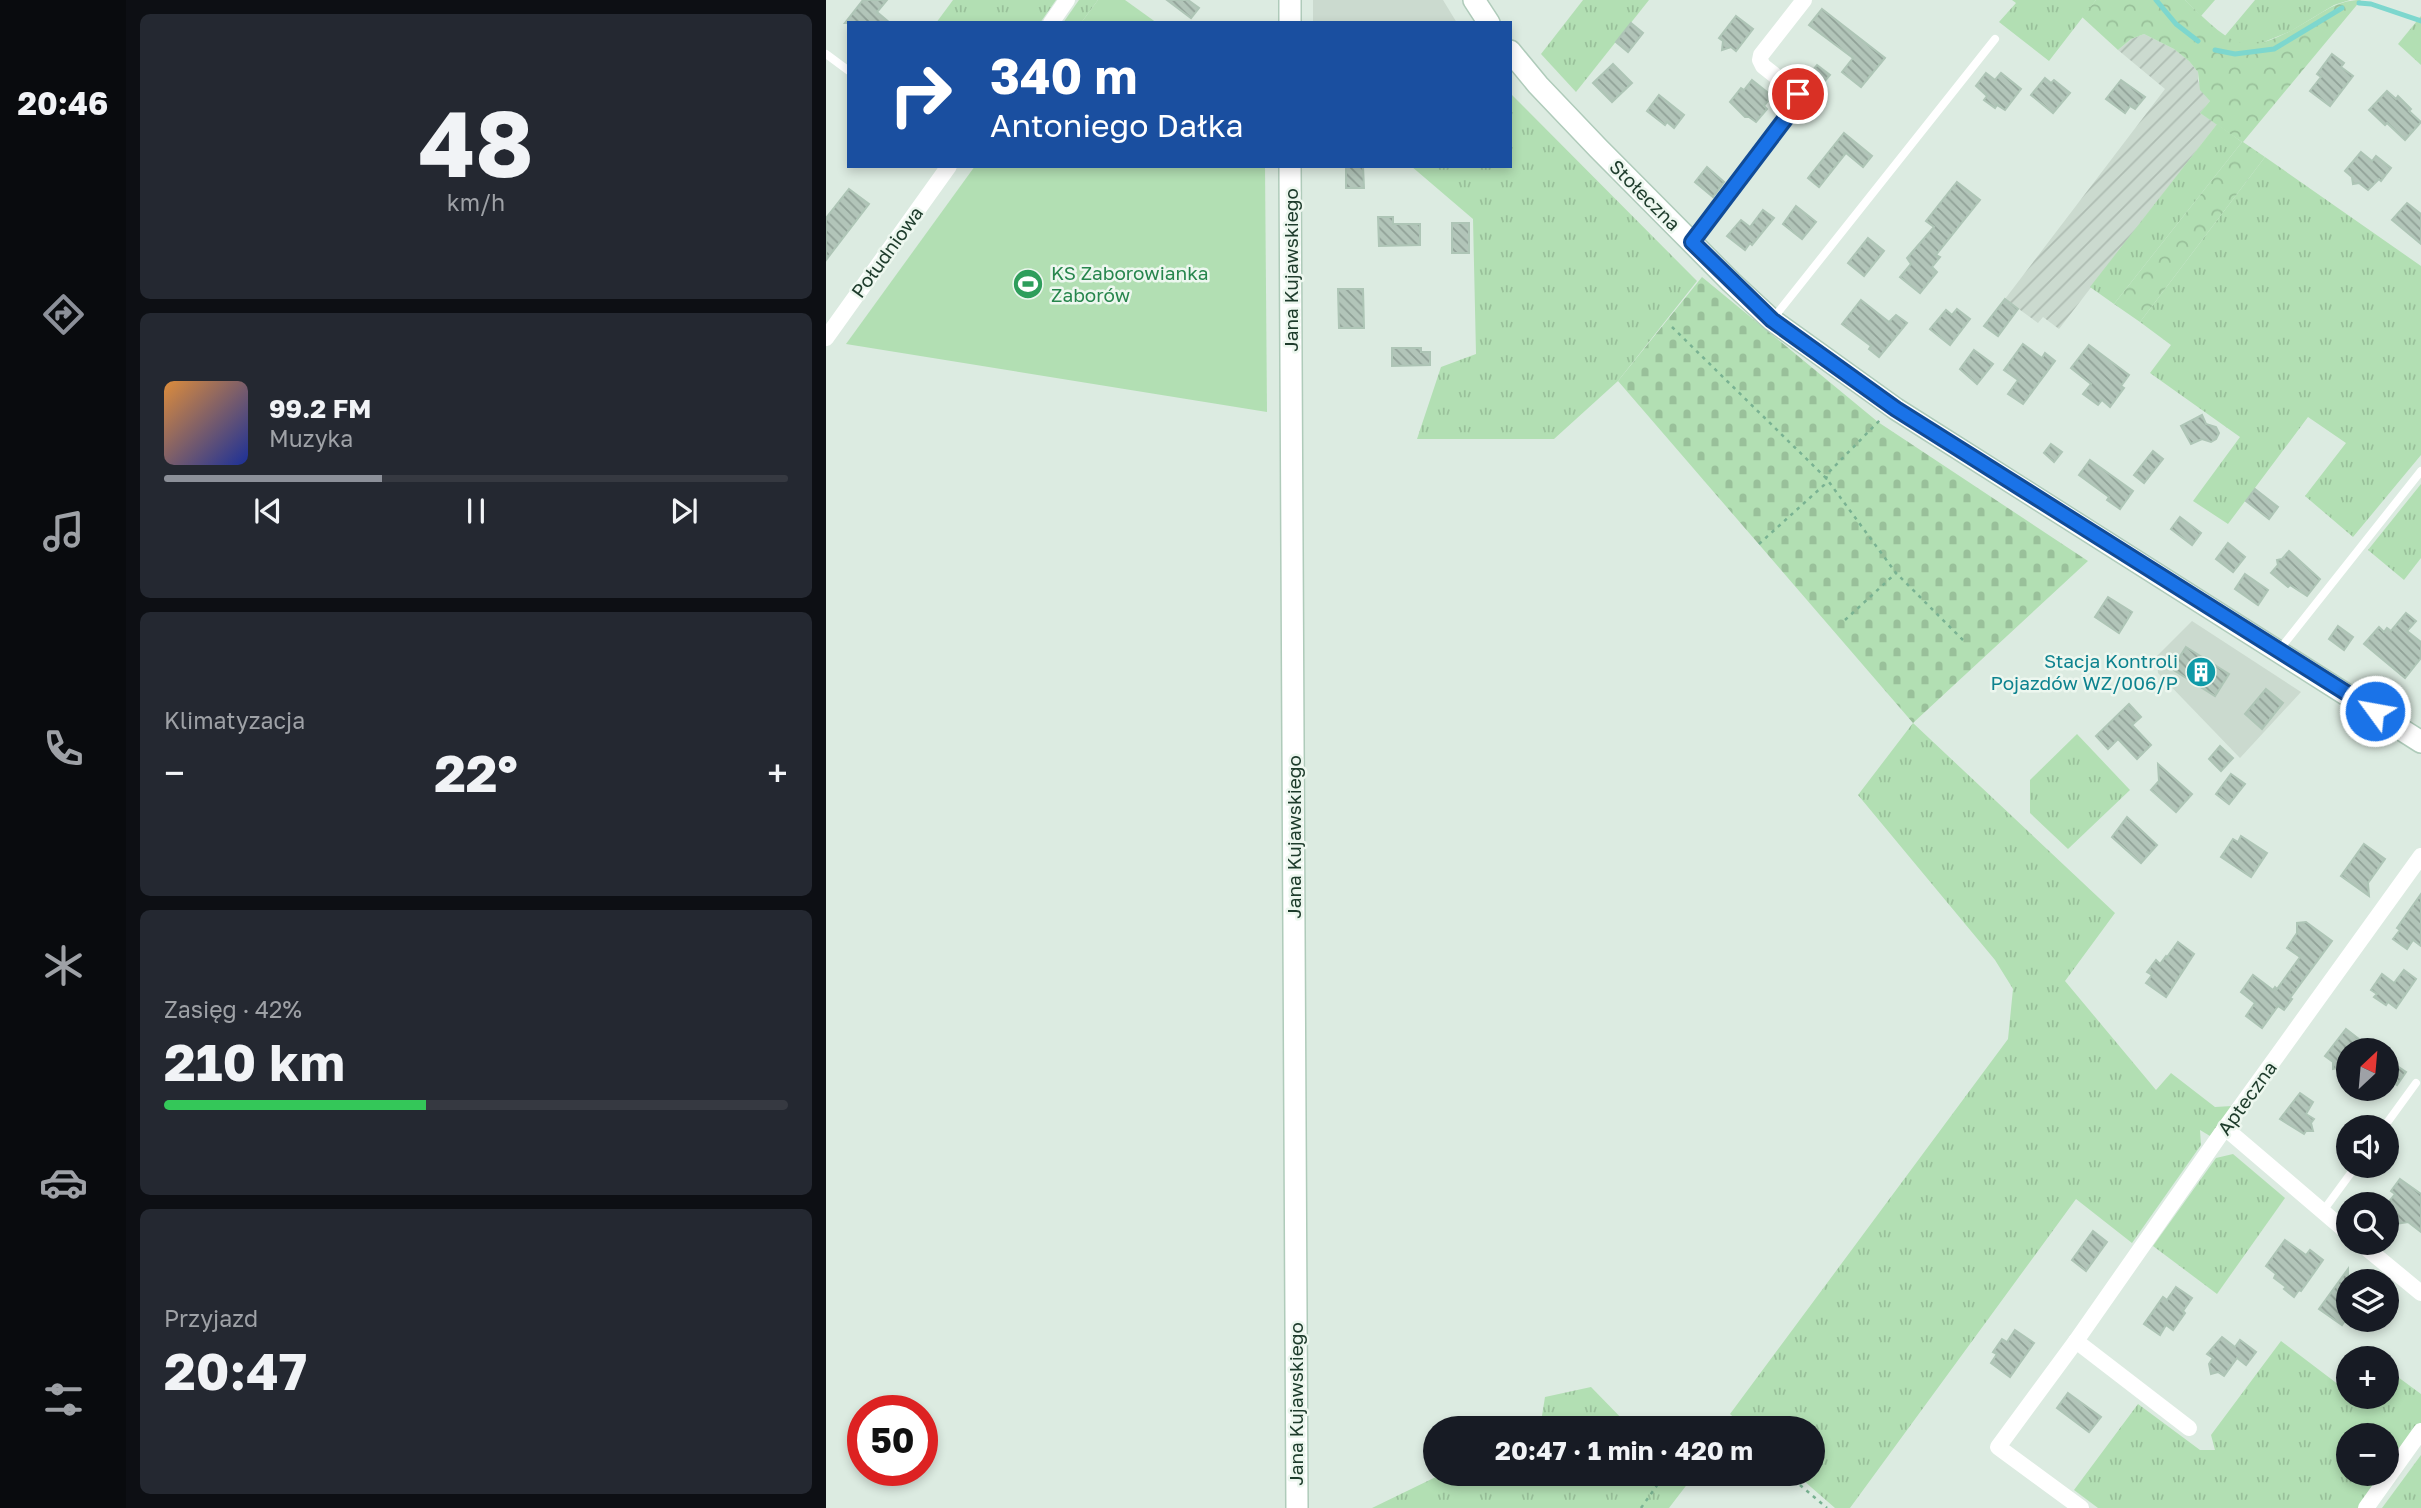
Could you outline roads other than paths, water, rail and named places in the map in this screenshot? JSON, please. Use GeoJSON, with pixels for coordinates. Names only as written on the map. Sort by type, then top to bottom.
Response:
{"type":"FeatureCollection","features":[{"type":"Feature","properties":{"kind":"main road"},"geometry":{"type":"LineString","coordinates":[[1290,0],[1290,21]]}},
{"type":"Feature","properties":{"kind":"main road"},"geometry":{"type":"LineString","coordinates":[[1474,0],[1488,21]]}},
{"type":"Feature","properties":{"kind":"main road","name":"Stołeczna"},"geometry":{"type":"LineString","coordinates":[[1512,53],[1538,85],[1772,320],[1896,409],[2421,741]]}},
{"type":"Feature","properties":{"kind":"main road","name":"Jana Kujawskiego"},"geometry":{"type":"LineString","coordinates":[[1290,168],[1297,1508]]}},
{"type":"Feature","properties":{"kind":"street"},"geometry":{"type":"LineString","coordinates":[[1052,21],[1067,0]]}},
{"type":"Feature","properties":{"kind":"street"},"geometry":{"type":"LineString","coordinates":[[1692,242],[1798,102],[1798,94],[1763,66],[1760,60],[1804,0]]}},
{"type":"Feature","properties":{"kind":"street","name":"Południowa"},"geometry":{"type":"LineString","coordinates":[[826,336],[947,168]]}},
{"type":"Feature","properties":{"kind":"street","name":"Apteczna"},"geometry":{"type":"LineString","coordinates":[[2081,1508],[1998,1447],[2421,856]]}},
{"type":"Feature","properties":{"kind":"street"},"geometry":{"type":"LineString","coordinates":[[2225,1128],[2336,1222]]}},
{"type":"Feature","properties":{"kind":"street"},"geometry":{"type":"LineString","coordinates":[[2375,1255],[2421,1293]]}},
{"type":"Feature","properties":{"kind":"street"},"geometry":{"type":"LineString","coordinates":[[2076,1341],[2189,1428]]}},
{"type":"Feature","properties":{"kind":"street"},"geometry":{"type":"LineString","coordinates":[[2366,1508],[2421,1431]]}},
{"type":"Feature","properties":{"kind":"lane"},"geometry":{"type":"LineString","coordinates":[[1772,320],[1995,39]]}},
{"type":"Feature","properties":{"kind":"lane"},"geometry":{"type":"LineString","coordinates":[[826,54],[847,70]]}},
{"type":"Feature","properties":{"kind":"lane"},"geometry":{"type":"LineString","coordinates":[[2278,652],[2421,471]]}},
{"type":"Feature","properties":{"kind":"lane"},"geometry":{"type":"LineString","coordinates":[[2393,1115],[2416,1083]]}},
{"type":"Feature","properties":{"kind":"lane"},"geometry":{"type":"LineString","coordinates":[[2323,1211],[2347,1178]]}},
{"type":"Feature","properties":{"kind":"waterway"},"geometry":{"type":"LineString","coordinates":[[2156,0],[2176,24],[2198,41]]}},
{"type":"Feature","properties":{"kind":"waterway"},"geometry":{"type":"LineString","coordinates":[[2359,3],[2371,4],[2421,21]]}},
{"type":"Feature","properties":{"kind":"waterway"},"geometry":{"type":"LineString","coordinates":[[2215,50],[2235,54],[2274,49],[2342,8]]}},
{"type":"Feature","properties":{"kind":"place","name":"KS Zaborowianka Zaborów"},"geometry":{"type":"Point","coordinates":[1028,284]}},
{"type":"Feature","properties":{"kind":"place","name":"Stacja Kontroli Pojazdów WZ/006/P"},"geometry":{"type":"Point","coordinates":[2201,672]}}]}
